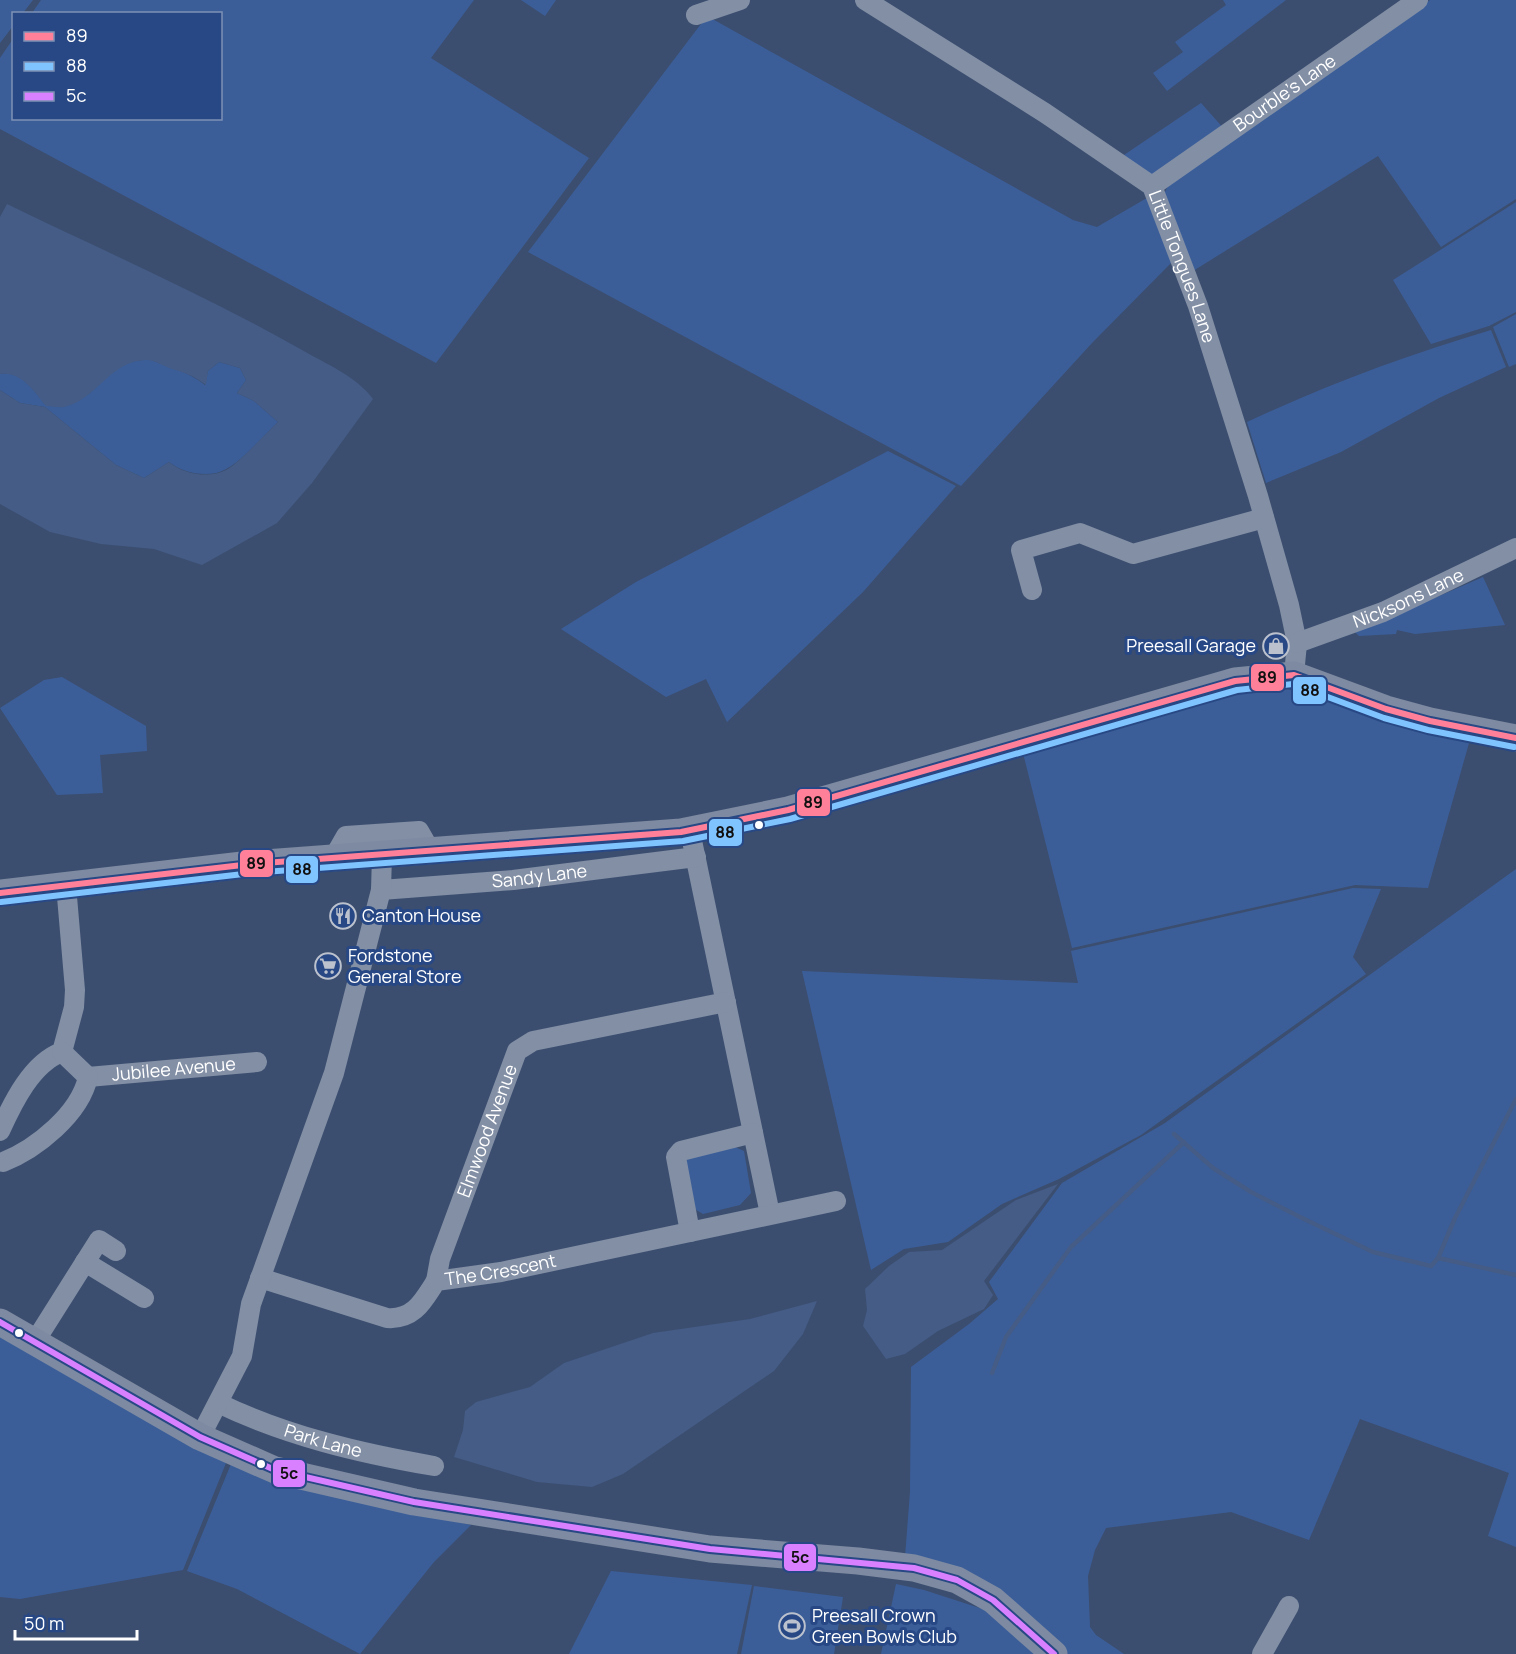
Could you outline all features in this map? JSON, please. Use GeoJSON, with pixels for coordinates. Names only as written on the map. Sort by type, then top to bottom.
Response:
{"type":"FeatureCollection","features":[{"type":"Feature","properties":{"kind":"main road","name":"Sandy Lane"},"geometry":{"type":"LineString","coordinates":[[0,893],[334,857],[431,852],[690,831],[788,810],[1235,681],[1294,675],[1430,722],[1516,738]]}},
{"type":"Feature","properties":{"kind":"main road"},"geometry":{"type":"LineString","coordinates":[[0,1322],[200,1437],[275,1470],[414,1502],[710,1549],[858,1560],[935,1574],[971,1587],[993,1600],[1054,1654]]}},
{"type":"Feature","properties":{"kind":"street"},"geometry":{"type":"LineString","coordinates":[[696,15],[740,0]]}},
{"type":"Feature","properties":{"kind":"street","name":"Little Tongues Lane"},"geometry":{"type":"LineString","coordinates":[[866,0],[1045,113],[1152,186],[1198,306],[1233,411],[1289,605],[1297,643],[1294,675]]}},
{"type":"Feature","properties":{"kind":"street"},"geometry":{"type":"LineString","coordinates":[[884,0],[957,48],[985,77]]}},
{"type":"Feature","properties":{"kind":"street","name":"Bourble's Lane"},"geometry":{"type":"LineString","coordinates":[[1152,186],[1418,0]]}},
{"type":"Feature","properties":{"kind":"street"},"geometry":{"type":"LineString","coordinates":[[1032,590],[1021,550],[1080,534],[1133,554],[1264,518]]}},
{"type":"Feature","properties":{"kind":"street","name":"Nicksons Lane"},"geometry":{"type":"LineString","coordinates":[[1297,643],[1383,612],[1516,548]]}},
{"type":"Feature","properties":{"kind":"street"},"geometry":{"type":"LineString","coordinates":[[334,857],[346,836],[419,831],[431,852]]}},
{"type":"Feature","properties":{"kind":"street"},"geometry":{"type":"LineString","coordinates":[[690,831],[770,1214]]}},
{"type":"Feature","properties":{"kind":"street"},"geometry":{"type":"LineString","coordinates":[[200,1437],[242,1356],[246,1322],[260,1278],[334,1073],[381,890],[382,855]]}},
{"type":"Feature","properties":{"kind":"street","name":"Sandy Lane"},"geometry":{"type":"LineString","coordinates":[[381,890],[513,880],[696,857]]}},
{"type":"Feature","properties":{"kind":"street"},"geometry":{"type":"LineString","coordinates":[[62,1052],[74,1007],[75,990],[66,885]]}},
{"type":"Feature","properties":{"kind":"street","name":"Elmwood Avenue"},"geometry":{"type":"LineString","coordinates":[[436,1281],[441,1259],[513,1058],[523,1044],[726,1002]]}},
{"type":"Feature","properties":{"kind":"street"},"geometry":{"type":"LineString","coordinates":[[1,1161],[36,1146],[51,1132],[86,1088],[88,1077],[62,1052]]}},
{"type":"Feature","properties":{"kind":"street"},"geometry":{"type":"LineString","coordinates":[[0,1131],[16,1098],[40,1066],[51,1056],[62,1052]]}},
{"type":"Feature","properties":{"kind":"street","name":"Jubilee Avenue"},"geometry":{"type":"LineString","coordinates":[[88,1077],[257,1062]]}},
{"type":"Feature","properties":{"kind":"street"},"geometry":{"type":"LineString","coordinates":[[690,1232],[676,1157],[681,1151],[753,1133]]}},
{"type":"Feature","properties":{"kind":"street","name":"The Crescent"},"geometry":{"type":"LineString","coordinates":[[260,1278],[387,1318],[400,1319],[412,1314],[436,1281],[490,1274],[836,1201]]}},
{"type":"Feature","properties":{"kind":"street"},"geometry":{"type":"LineString","coordinates":[[34,1343],[99,1240],[116,1251]]}},
{"type":"Feature","properties":{"kind":"street"},"geometry":{"type":"LineString","coordinates":[[85,1262],[144,1298]]}},
{"type":"Feature","properties":{"kind":"street","name":"Park Lane"},"geometry":{"type":"LineString","coordinates":[[218,1403],[313,1440],[365,1454],[434,1466]]}},
{"type":"Feature","properties":{"kind":"street"},"geometry":{"type":"LineString","coordinates":[[1262,1654],[1289,1606]]}},
{"type":"Feature","properties":{"kind":"shaded area"},"geometry":{"type":"Polygon","coordinates":[[[0,0],[33,0],[24,12],[12,12],[12,27],[0,43],[0,0]]]}},
{"type":"Feature","properties":{"kind":"shaded area"},"geometry":{"type":"Polygon","coordinates":[[[41,0],[474,0],[431,58],[589,158],[436,363],[0,129],[0,58],[12,40],[12,120],[222,120],[222,12],[33,12],[41,0]]]}},
{"type":"Feature","properties":{"kind":"shaded area"},"geometry":{"type":"Polygon","coordinates":[[[521,0],[556,0],[545,16],[521,0]]]}},
{"type":"Feature","properties":{"kind":"shaded area"},"geometry":{"type":"Polygon","coordinates":[[[1223,0],[1286,0],[1167,91],[1153,73],[1183,52],[1175,42],[1226,5],[1223,0]]]}},
{"type":"Feature","properties":{"kind":"shaded area"},"geometry":{"type":"Polygon","coordinates":[[[1430,0],[1516,0],[1516,199],[1441,247],[1378,156],[1193,271],[1164,194],[1169,184],[1430,0]]]}},
{"type":"Feature","properties":{"kind":"shaded area"},"geometry":{"type":"Polygon","coordinates":[[[707,16],[1073,220],[1097,227],[1152,195],[1172,262],[1092,343],[961,486],[528,252],[707,16]]]}},
{"type":"Feature","properties":{"kind":"shaded area"},"geometry":{"type":"Polygon","coordinates":[[[1201,103],[1225,130],[1160,174],[1147,176],[1121,157],[1201,103]]]}},
{"type":"Feature","properties":{"kind":"shaded area"},"geometry":{"type":"Polygon","coordinates":[[[1516,202],[1516,312],[1489,326],[1431,344],[1393,280],[1516,202]]]}},
{"type":"Feature","properties":{"kind":"shaded area"},"geometry":{"type":"Polygon","coordinates":[[[7,204],[266,330],[349,377],[373,399],[312,483],[277,523],[202,565],[154,549],[101,544],[50,532],[0,504],[0,390],[20,403],[45,407],[116,465],[144,478],[169,462],[181,470],[196,474],[219,473],[232,466],[278,422],[254,401],[237,393],[246,380],[240,368],[219,362],[208,371],[206,385],[188,374],[152,361],[134,362],[113,373],[86,397],[62,407],[46,406],[32,388],[21,379],[8,374],[0,374],[0,217],[7,204]]]}},
{"type":"Feature","properties":{"kind":"shaded area"},"geometry":{"type":"Polygon","coordinates":[[[1516,314],[1516,364],[1509,367],[1493,327],[1516,314]]]}},
{"type":"Feature","properties":{"kind":"shaded area"},"geometry":{"type":"Polygon","coordinates":[[[1491,330],[1506,367],[1439,398],[1341,452],[1266,483],[1247,422],[1367,372],[1491,330]]]}},
{"type":"Feature","properties":{"kind":"shaded area"},"geometry":{"type":"Polygon","coordinates":[[[149,359],[185,373],[205,385],[208,371],[219,362],[240,368],[246,380],[237,393],[254,401],[278,422],[239,460],[219,472],[204,474],[189,472],[169,462],[144,478],[116,465],[45,407],[20,403],[0,390],[0,374],[14,375],[32,388],[46,405],[89,394],[111,372],[129,362],[149,359]]]}},
{"type":"Feature","properties":{"kind":"shaded area"},"geometry":{"type":"Polygon","coordinates":[[[888,451],[956,486],[863,592],[727,722],[706,679],[666,697],[561,629],[636,582],[888,451]]]}},
{"type":"Feature","properties":{"kind":"shaded area"},"geometry":{"type":"Polygon","coordinates":[[[1483,577],[1505,625],[1415,634],[1397,630],[1396,634],[1359,636],[1353,630],[1393,616],[1483,577]]]}},
{"type":"Feature","properties":{"kind":"shaded area"},"geometry":{"type":"Polygon","coordinates":[[[62,677],[146,726],[147,751],[100,755],[103,793],[57,795],[0,708],[44,680],[62,677]]]}},
{"type":"Feature","properties":{"kind":"shaded area"},"geometry":{"type":"Polygon","coordinates":[[[1287,689],[1471,736],[1428,888],[1355,885],[1072,948],[1023,753],[1233,694],[1287,689]]]}},
{"type":"Feature","properties":{"kind":"shaded area"},"geometry":{"type":"Polygon","coordinates":[[[1516,869],[1516,1547],[1488,1536],[1509,1473],[1360,1419],[1309,1540],[1231,1512],[1106,1528],[1095,1550],[1088,1576],[1090,1627],[1096,1635],[1124,1654],[1066,1654],[905,1557],[910,1492],[911,1367],[969,1324],[998,1299],[989,1282],[1062,1183],[1165,1123],[1516,869]]]}},
{"type":"Feature","properties":{"kind":"shaded area"},"geometry":{"type":"Polygon","coordinates":[[[1353,888],[1381,889],[1353,957],[1366,974],[1141,1135],[1059,1179],[1002,1204],[948,1242],[904,1249],[871,1270],[802,971],[1078,983],[1071,951],[1353,888]]]}},
{"type":"Feature","properties":{"kind":"shaded area"},"geometry":{"type":"Polygon","coordinates":[[[735,1147],[744,1151],[751,1193],[740,1205],[703,1214],[693,1208],[686,1159],[735,1147]]]}},
{"type":"Feature","properties":{"kind":"shaded area"},"geometry":{"type":"Polygon","coordinates":[[[1058,1184],[984,1281],[993,1295],[984,1309],[938,1331],[905,1354],[886,1359],[863,1326],[867,1310],[865,1289],[889,1266],[909,1252],[942,1250],[1016,1200],[1058,1184]]]}},
{"type":"Feature","properties":{"kind":"shaded area"},"geometry":{"type":"Polygon","coordinates":[[[817,1301],[803,1334],[774,1371],[623,1474],[592,1487],[537,1482],[454,1457],[463,1430],[465,1411],[476,1402],[530,1387],[564,1363],[653,1333],[750,1319],[817,1301]]]}},
{"type":"Feature","properties":{"kind":"shaded area"},"geometry":{"type":"Polygon","coordinates":[[[0,1334],[226,1463],[183,1570],[20,1599],[0,1597],[0,1334]]]}},
{"type":"Feature","properties":{"kind":"shaded area"},"geometry":{"type":"Polygon","coordinates":[[[231,1464],[361,1500],[471,1525],[434,1562],[360,1654],[237,1589],[187,1571],[231,1464]]]}},
{"type":"Feature","properties":{"kind":"shaded area"},"geometry":{"type":"Polygon","coordinates":[[[611,1571],[752,1585],[737,1654],[569,1654],[611,1571]]]}},
{"type":"Feature","properties":{"kind":"shaded area"},"geometry":{"type":"Polygon","coordinates":[[[896,1584],[924,1590],[992,1612],[1042,1654],[881,1654],[896,1584]]]}},
{"type":"Feature","properties":{"kind":"shaded area","name":"Preesall Crown Green Bowls Club"},"geometry":{"type":"Polygon","coordinates":[[[754,1586],[843,1597],[834,1654],[741,1654],[754,1586]]]}},
{"type":"Feature","properties":{"kind":"waterway"},"geometry":{"type":"LineString","coordinates":[[1438,1258],[1455,1218],[1516,1099]]}},
{"type":"Feature","properties":{"kind":"waterway"},"geometry":{"type":"LineString","coordinates":[[1174,1134],[1213,1168],[1251,1192],[1373,1252],[1431,1266],[1438,1258],[1516,1275]]}},
{"type":"Feature","properties":{"kind":"waterway"},"geometry":{"type":"LineString","coordinates":[[992,1373],[1006,1337],[1071,1247],[1184,1142]]}},
{"type":"Feature","properties":{"kind":"transit line","name":"89"},"geometry":{"type":"LineString","coordinates":[[0,893],[251,864],[681,832],[788,810],[1235,681],[1294,675],[1386,709],[1430,721],[1516,738]]}},
{"type":"Feature","properties":{"kind":"transit line","name":"88"},"geometry":{"type":"LineString","coordinates":[[1,902],[252,873],[683,841],[790,819],[1237,690],[1293,684],[1384,718],[1428,730],[1514,747]]}},
{"type":"Feature","properties":{"kind":"transit line","name":"5c"},"geometry":{"type":"LineString","coordinates":[[0,1322],[200,1437],[275,1470],[414,1502],[710,1549],[914,1568],[957,1580],[993,1600],[1054,1654]]}},
{"type":"Feature","properties":{"kind":"place","name":"Preesall Garage"},"geometry":{"type":"Point","coordinates":[1276,646]}},
{"type":"Feature","properties":{"kind":"place","name":"Canton House"},"geometry":{"type":"Point","coordinates":[343,916]}},
{"type":"Feature","properties":{"kind":"place","name":"Fordstone General Store"},"geometry":{"type":"Point","coordinates":[328,966]}},
{"type":"Feature","properties":{"kind":"place","name":"Preesall Crown Green Bowls Club"},"geometry":{"type":"Point","coordinates":[792,1626]}}]}
